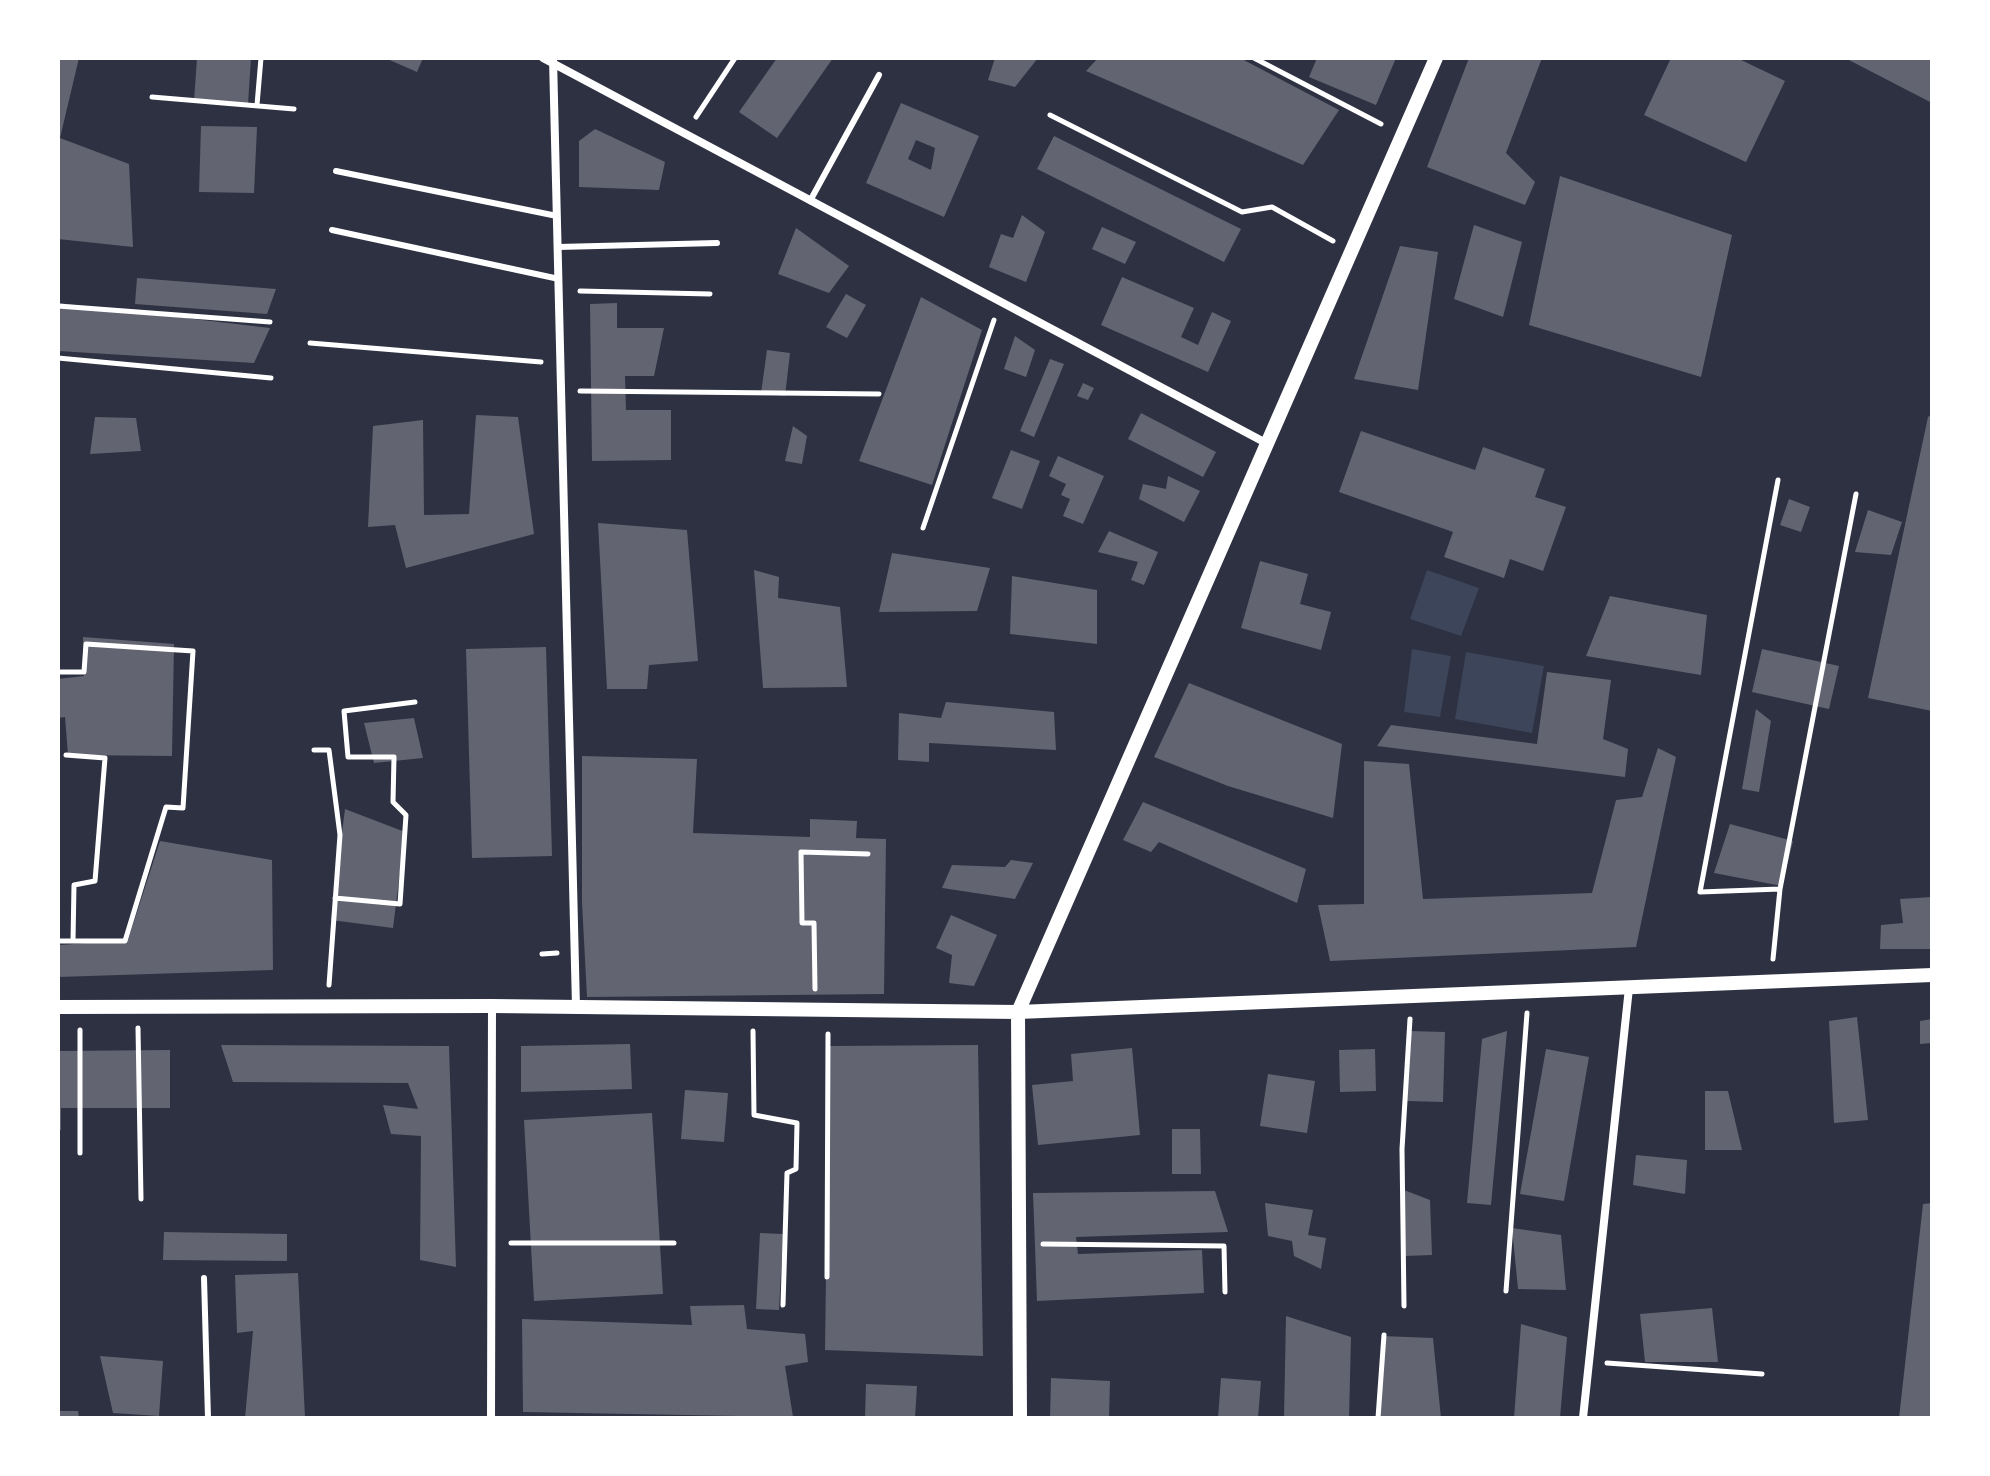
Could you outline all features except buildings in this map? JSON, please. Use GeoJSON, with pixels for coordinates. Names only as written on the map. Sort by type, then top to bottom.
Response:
{"type":"FeatureCollection","features":[{"type":"Feature","properties":{"kind":"street"},"geometry":{"type":"LineString","coordinates":[[543,58],[1266,443]]}},
{"type":"Feature","properties":{"kind":"street"},"geometry":{"type":"LineString","coordinates":[[1020,1418],[1018,1012],[1436,58]]}},
{"type":"Feature","properties":{"kind":"street"},"geometry":{"type":"LineString","coordinates":[[553,61],[576,1007]]}},
{"type":"Feature","properties":{"kind":"street"},"geometry":{"type":"LineString","coordinates":[[58,1007],[492,1006],[1018,1012],[1932,975]]}},
{"type":"Feature","properties":{"kind":"street"},"geometry":{"type":"LineString","coordinates":[[1583,1418],[1629,988]]}},
{"type":"Feature","properties":{"kind":"street"},"geometry":{"type":"LineString","coordinates":[[491,1418],[492,1006]]}},
{"type":"Feature","properties":{"kind":"lane"},"geometry":{"type":"LineString","coordinates":[[810,201],[879,75]]}},
{"type":"Feature","properties":{"kind":"lane"},"geometry":{"type":"LineString","coordinates":[[336,171],[557,216]]}},
{"type":"Feature","properties":{"kind":"lane"},"geometry":{"type":"LineString","coordinates":[[332,230],[559,279]]}},
{"type":"Feature","properties":{"kind":"lane"},"geometry":{"type":"LineString","coordinates":[[558,247],[717,243]]}},
{"type":"Feature","properties":{"kind":"lane"},"geometry":{"type":"LineString","coordinates":[[204,1278],[208,1418]]}},
{"type":"Feature","properties":{"kind":"path"},"geometry":{"type":"LineString","coordinates":[[257,105],[261,58]]}},
{"type":"Feature","properties":{"kind":"path"},"geometry":{"type":"LineString","coordinates":[[686,134],[735,58]]}},
{"type":"Feature","properties":{"kind":"path"},"geometry":{"type":"LineString","coordinates":[[1254,58],[1401,135]]}},
{"type":"Feature","properties":{"kind":"path"},"geometry":{"type":"LineString","coordinates":[[152,97],[294,109]]}},
{"type":"Feature","properties":{"kind":"path"},"geometry":{"type":"LineString","coordinates":[[1050,115],[1242,212],[1272,207],[1350,251]]}},
{"type":"Feature","properties":{"kind":"path"},"geometry":{"type":"LineString","coordinates":[[559,290],[710,294]]}},
{"type":"Feature","properties":{"kind":"path"},"geometry":{"type":"LineString","coordinates":[[923,528],[1000,301]]}},
{"type":"Feature","properties":{"kind":"path"},"geometry":{"type":"LineString","coordinates":[[58,306],[270,322]]}},
{"type":"Feature","properties":{"kind":"path"},"geometry":{"type":"LineString","coordinates":[[310,343],[560,364]]}},
{"type":"Feature","properties":{"kind":"path"},"geometry":{"type":"LineString","coordinates":[[58,358],[271,378]]}},
{"type":"Feature","properties":{"kind":"path"},"geometry":{"type":"LineString","coordinates":[[561,391],[879,394]]}},
{"type":"Feature","properties":{"kind":"path"},"geometry":{"type":"LineString","coordinates":[[1778,480],[1700,892],[1780,889]]}},
{"type":"Feature","properties":{"kind":"path"},"geometry":{"type":"LineString","coordinates":[[1771,982],[1780,889],[1856,494]]}},
{"type":"Feature","properties":{"kind":"path"},"geometry":{"type":"LineString","coordinates":[[58,672],[84,672],[86,644],[193,651],[183,808],[166,807],[125,941],[58,941]]}},
{"type":"Feature","properties":{"kind":"path"},"geometry":{"type":"LineString","coordinates":[[335,898],[400,904],[406,815],[393,802],[394,757],[348,757],[344,711],[415,702]]}},
{"type":"Feature","properties":{"kind":"path"},"geometry":{"type":"LineString","coordinates":[[314,750],[329,750],[340,835],[327,1006]]}},
{"type":"Feature","properties":{"kind":"path"},"geometry":{"type":"LineString","coordinates":[[66,755],[105,758],[95,881],[74,885],[73,941]]}},
{"type":"Feature","properties":{"kind":"path"},"geometry":{"type":"LineString","coordinates":[[827,1277],[822,1010],[814,923],[802,923],[801,852],[868,854]]}},
{"type":"Feature","properties":{"kind":"path"},"geometry":{"type":"LineString","coordinates":[[1506,1291],[1528,992]]}},
{"type":"Feature","properties":{"kind":"path"},"geometry":{"type":"LineString","coordinates":[[1404,1306],[1402,1149],[1411,996]]}},
{"type":"Feature","properties":{"kind":"path"},"geometry":{"type":"LineString","coordinates":[[80,1007],[80,1153]]}},
{"type":"Feature","properties":{"kind":"path"},"geometry":{"type":"LineString","coordinates":[[138,1007],[141,1199]]}},
{"type":"Feature","properties":{"kind":"path"},"geometry":{"type":"LineString","coordinates":[[753,1009],[754,1115],[797,1123],[796,1169],[787,1173],[783,1305]]}},
{"type":"Feature","properties":{"kind":"path"},"geometry":{"type":"LineString","coordinates":[[491,1243],[674,1243]]}},
{"type":"Feature","properties":{"kind":"path"},"geometry":{"type":"LineString","coordinates":[[1019,1244],[1224,1246],[1225,1292]]}},
{"type":"Feature","properties":{"kind":"path"},"geometry":{"type":"LineString","coordinates":[[1378,1418],[1384,1335]]}},
{"type":"Feature","properties":{"kind":"path"},"geometry":{"type":"LineString","coordinates":[[1589,1362],[1762,1374]]}},
{"type":"Feature","properties":{"kind":"shaded area"},"geometry":{"type":"Polygon","coordinates":[[[1427,570],[1479,588],[1461,636],[1410,619],[1427,570]]]}},
{"type":"Feature","properties":{"kind":"shaded area"},"geometry":{"type":"Polygon","coordinates":[[[1412,649],[1451,656],[1440,717],[1404,712],[1412,649]]]}},
{"type":"Feature","properties":{"kind":"shaded area"},"geometry":{"type":"Polygon","coordinates":[[[1466,652],[1544,666],[1532,733],[1455,719],[1466,652]]]}}]}
